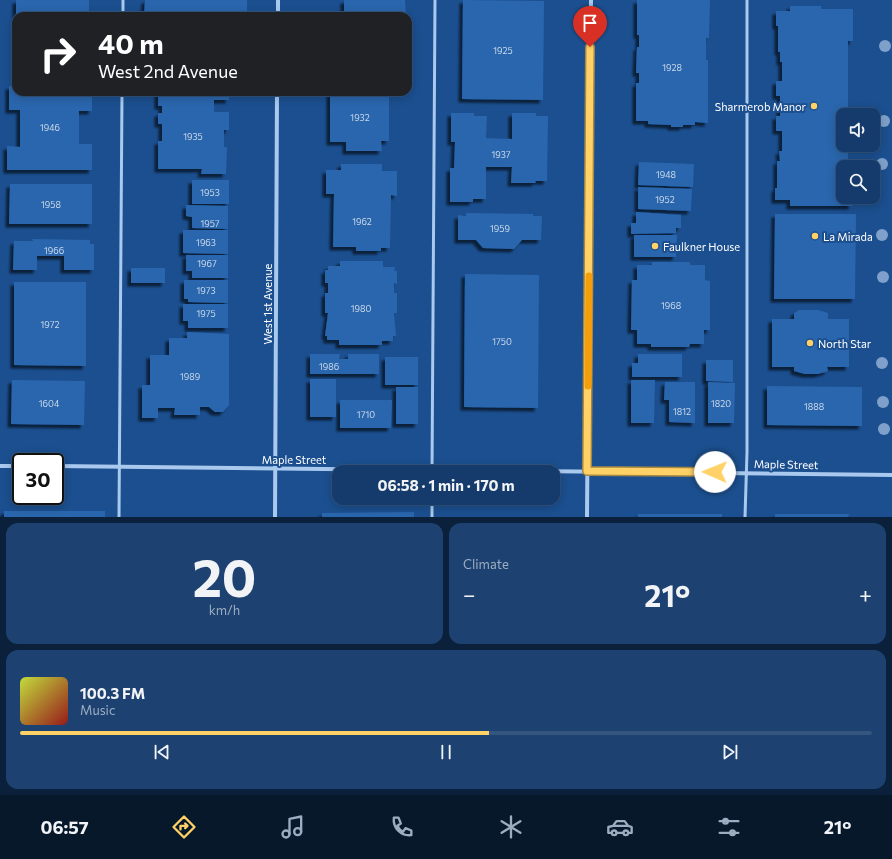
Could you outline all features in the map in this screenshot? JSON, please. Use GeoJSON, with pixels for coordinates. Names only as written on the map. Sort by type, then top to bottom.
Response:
{"type":"FeatureCollection","features":[{"type":"Feature","properties":{"kind":"street"},"geometry":{"type":"LineString","coordinates":[[278,0],[278,12]]}},
{"type":"Feature","properties":{"kind":"street"},"geometry":{"type":"LineString","coordinates":[[587,517],[591,0]]}},
{"type":"Feature","properties":{"kind":"street","name":"West 1st Avenue"},"geometry":{"type":"LineString","coordinates":[[275,517],[277,96]]}},
{"type":"Feature","properties":{"kind":"street"},"geometry":{"type":"LineString","coordinates":[[0,466],[12,466]]}},
{"type":"Feature","properties":{"kind":"street","name":"Maple Street"},"geometry":{"type":"LineString","coordinates":[[64,466],[332,469]]}},
{"type":"Feature","properties":{"kind":"street","name":"Maple Street"},"geometry":{"type":"LineString","coordinates":[[560,471],[892,474]]}},
{"type":"Feature","properties":{"kind":"lane"},"geometry":{"type":"LineString","coordinates":[[123,0],[123,12]]}},
{"type":"Feature","properties":{"kind":"lane"},"geometry":{"type":"LineString","coordinates":[[432,465],[434,0]]}},
{"type":"Feature","properties":{"kind":"lane"},"geometry":{"type":"LineString","coordinates":[[745,517],[747,0]]}},
{"type":"Feature","properties":{"kind":"lane"},"geometry":{"type":"LineString","coordinates":[[119,517],[122,96]]}},
{"type":"Feature","properties":{"kind":"lane"},"geometry":{"type":"LineString","coordinates":[[432,505],[432,517]]}},
{"type":"Feature","properties":{"kind":"building"},"geometry":{"type":"Polygon","coordinates":[[[16,0],[89,0],[89,12],[16,12],[16,0]]]}},
{"type":"Feature","properties":{"kind":"building"},"geometry":{"type":"Polygon","coordinates":[[[145,0],[247,0],[247,12],[144,12],[145,0]]]}},
{"type":"Feature","properties":{"kind":"building"},"geometry":{"type":"Polygon","coordinates":[[[344,0],[405,0],[406,12],[344,12],[344,0]]]}},
{"type":"Feature","properties":{"kind":"building"},"geometry":{"type":"Polygon","coordinates":[[[463,0],[544,1],[543,100],[462,99],[463,0]]]}},
{"type":"Feature","properties":{"kind":"building"},"geometry":{"type":"Polygon","coordinates":[[[637,0],[710,0],[709,38],[706,38],[706,60],[708,60],[708,123],[695,122],[695,125],[671,127],[671,125],[648,124],[648,121],[636,121],[636,83],[639,83],[639,73],[636,73],[637,47],[639,47],[639,35],[637,35],[637,0]]]}},
{"type":"Feature","properties":{"kind":"building","name":"Sharmerob Manor"},"geometry":{"type":"Polygon","coordinates":[[[790,6],[821,6],[821,9],[853,9],[853,41],[848,41],[848,108],[836,108],[836,152],[848,152],[848,160],[836,160],[836,204],[852,204],[852,206],[790,206],[790,200],[775,200],[775,188],[777,188],[777,161],[780,161],[779,151],[782,151],[782,131],[776,131],[776,116],[780,116],[780,96],[776,96],[776,81],[782,81],[782,62],[780,62],[780,52],[778,52],[778,26],[776,26],[776,11],[790,11],[790,6]]]}},
{"type":"Feature","properties":{"kind":"building"},"geometry":{"type":"Polygon","coordinates":[[[9,86],[12,86],[12,96],[92,96],[92,111],[79,111],[79,144],[92,144],[92,170],[7,170],[7,146],[20,147],[20,110],[9,110],[9,86]]]}},
{"type":"Feature","properties":{"kind":"building"},"geometry":{"type":"Polygon","coordinates":[[[158,96],[229,96],[229,100],[214,100],[214,112],[229,112],[229,130],[224,130],[224,147],[227,147],[226,174],[201,174],[202,169],[158,169],[158,141],[162,141],[162,124],[158,124],[158,113],[162,113],[162,106],[158,106],[158,96]]]}},
{"type":"Feature","properties":{"kind":"building"},"geometry":{"type":"Polygon","coordinates":[[[330,96],[389,96],[389,141],[381,141],[382,151],[346,151],[346,142],[330,142],[330,96]]]}},
{"type":"Feature","properties":{"kind":"building"},"geometry":{"type":"Polygon","coordinates":[[[451,113],[474,113],[474,116],[487,116],[486,138],[512,139],[512,113],[536,113],[536,116],[548,116],[547,181],[535,181],[536,183],[511,183],[512,167],[486,167],[486,199],[473,199],[473,202],[450,202],[450,168],[454,168],[455,142],[451,142],[451,113]]]}},
{"type":"Feature","properties":{"kind":"building"},"geometry":{"type":"Polygon","coordinates":[[[639,162],[694,164],[693,187],[638,185],[639,162]]]}},
{"type":"Feature","properties":{"kind":"building"},"geometry":{"type":"Polygon","coordinates":[[[341,164],[382,164],[382,171],[397,171],[397,196],[391,195],[390,248],[381,248],[381,251],[356,251],[356,247],[333,247],[334,194],[326,194],[326,170],[341,170],[341,164]]]}},
{"type":"Feature","properties":{"kind":"building"},"geometry":{"type":"Polygon","coordinates":[[[192,180],[229,180],[229,204],[192,204],[192,180]]]}},
{"type":"Feature","properties":{"kind":"building"},"geometry":{"type":"Polygon","coordinates":[[[10,184],[92,184],[92,224],[9,224],[10,184]]]}},
{"type":"Feature","properties":{"kind":"building"},"geometry":{"type":"Polygon","coordinates":[[[638,187],[692,189],[691,211],[638,209],[638,187]]]}},
{"type":"Feature","properties":{"kind":"building"},"geometry":{"type":"Polygon","coordinates":[[[186,205],[228,206],[228,229],[192,228],[192,217],[186,216],[186,205]]]}},
{"type":"Feature","properties":{"kind":"building"},"geometry":{"type":"Polygon","coordinates":[[[636,212],[681,215],[681,228],[676,228],[676,233],[631,234],[631,223],[636,223],[636,212]]]}},
{"type":"Feature","properties":{"kind":"building"},"geometry":{"type":"Polygon","coordinates":[[[466,213],[533,214],[533,216],[542,216],[541,240],[522,240],[514,249],[483,248],[476,240],[458,240],[458,215],[466,216],[466,213]]]}},
{"type":"Feature","properties":{"kind":"building","name":"La Mirada"},"geometry":{"type":"Polygon","coordinates":[[[775,214],[856,214],[855,299],[774,299],[775,214]]]}},
{"type":"Feature","properties":{"kind":"building"},"geometry":{"type":"Polygon","coordinates":[[[183,230],[228,230],[228,254],[183,253],[183,230]]]}},
{"type":"Feature","properties":{"kind":"building","name":"Faulkner House"},"geometry":{"type":"Polygon","coordinates":[[[634,235],[677,235],[676,257],[634,257],[634,235]]]}},
{"type":"Feature","properties":{"kind":"building"},"geometry":{"type":"Polygon","coordinates":[[[32,239],[90,240],[90,244],[94,244],[94,270],[64,270],[64,256],[37,256],[37,270],[13,270],[14,241],[33,241],[32,239]]]}},
{"type":"Feature","properties":{"kind":"building"},"geometry":{"type":"Polygon","coordinates":[[[186,255],[228,255],[228,278],[192,278],[192,271],[186,271],[186,255]]]}},
{"type":"Feature","properties":{"kind":"building"},"geometry":{"type":"Polygon","coordinates":[[[340,261],[383,261],[383,267],[395,267],[394,271],[397,271],[397,284],[394,283],[394,293],[397,293],[397,313],[394,313],[396,336],[393,336],[393,341],[382,341],[382,345],[339,345],[339,340],[327,340],[327,336],[325,336],[328,313],[325,313],[325,293],[328,293],[328,283],[325,283],[325,270],[328,270],[328,266],[340,266],[340,261]]]}},
{"type":"Feature","properties":{"kind":"building"},"geometry":{"type":"Polygon","coordinates":[[[652,262],[690,262],[690,265],[705,265],[705,280],[710,281],[710,330],[704,330],[704,344],[690,344],[689,347],[651,347],[651,344],[637,344],[637,330],[631,330],[632,280],[637,280],[637,265],[652,265],[652,262]]]}},
{"type":"Feature","properties":{"kind":"building"},"geometry":{"type":"Polygon","coordinates":[[[131,268],[165,268],[165,283],[131,283],[131,268]]]}},
{"type":"Feature","properties":{"kind":"building"},"geometry":{"type":"Polygon","coordinates":[[[465,274],[539,275],[538,408],[464,407],[465,274]]]}},
{"type":"Feature","properties":{"kind":"building"},"geometry":{"type":"Polygon","coordinates":[[[184,280],[228,280],[228,303],[188,302],[188,299],[184,299],[184,280]]]}},
{"type":"Feature","properties":{"kind":"building"},"geometry":{"type":"Polygon","coordinates":[[[14,282],[86,282],[86,366],[14,365],[14,282]]]}},
{"type":"Feature","properties":{"kind":"building"},"geometry":{"type":"Polygon","coordinates":[[[183,304],[228,304],[228,328],[188,328],[188,321],[183,321],[183,304]]]}},
{"type":"Feature","properties":{"kind":"building","name":"North Star"},"geometry":{"type":"Polygon","coordinates":[[[799,310],[818,310],[828,313],[828,319],[849,319],[849,367],[827,367],[828,371],[818,374],[805,374],[794,371],[794,367],[772,367],[772,319],[794,319],[794,313],[799,310]]]}},
{"type":"Feature","properties":{"kind":"building"},"geometry":{"type":"Polygon","coordinates":[[[187,332],[229,334],[229,405],[223,412],[215,412],[209,407],[200,407],[200,415],[174,415],[175,408],[158,408],[158,418],[142,418],[142,385],[150,385],[150,355],[169,355],[169,338],[187,338],[187,332]]]}},
{"type":"Feature","properties":{"kind":"building"},"geometry":{"type":"Polygon","coordinates":[[[310,354],[340,354],[339,359],[348,359],[348,354],[379,354],[379,374],[310,374],[310,354]]]}},
{"type":"Feature","properties":{"kind":"building"},"geometry":{"type":"Polygon","coordinates":[[[638,354],[682,354],[682,377],[632,377],[632,363],[638,363],[638,354]]]}},
{"type":"Feature","properties":{"kind":"building"},"geometry":{"type":"Polygon","coordinates":[[[385,357],[418,357],[418,385],[385,385],[385,357]]]}},
{"type":"Feature","properties":{"kind":"building"},"geometry":{"type":"Polygon","coordinates":[[[706,360],[733,360],[733,382],[706,381],[706,360]]]}},
{"type":"Feature","properties":{"kind":"building"},"geometry":{"type":"Polygon","coordinates":[[[310,379],[336,379],[336,417],[310,417],[310,379]]]}},
{"type":"Feature","properties":{"kind":"building"},"geometry":{"type":"Polygon","coordinates":[[[12,380],[85,381],[84,425],[11,424],[12,380]]]}},
{"type":"Feature","properties":{"kind":"building"},"geometry":{"type":"Polygon","coordinates":[[[631,380],[655,380],[654,423],[631,423],[631,380]]]}},
{"type":"Feature","properties":{"kind":"building"},"geometry":{"type":"Polygon","coordinates":[[[665,382],[695,382],[695,423],[669,422],[669,400],[664,400],[665,382]]]}},
{"type":"Feature","properties":{"kind":"building"},"geometry":{"type":"Polygon","coordinates":[[[708,382],[735,383],[734,423],[708,423],[708,382]]]}},
{"type":"Feature","properties":{"kind":"building"},"geometry":{"type":"Polygon","coordinates":[[[767,386],[862,387],[862,426],[767,425],[767,386]]]}},
{"type":"Feature","properties":{"kind":"building"},"geometry":{"type":"Polygon","coordinates":[[[396,387],[418,387],[418,424],[396,424],[396,387]]]}},
{"type":"Feature","properties":{"kind":"building"},"geometry":{"type":"Polygon","coordinates":[[[340,400],[392,400],[391,428],[340,428],[340,400]]]}},
{"type":"Feature","properties":{"kind":"building"},"geometry":{"type":"Polygon","coordinates":[[[4,511],[105,511],[105,517],[4,517],[4,511]]]}},
{"type":"Feature","properties":{"kind":"building"},"geometry":{"type":"Polygon","coordinates":[[[414,512],[414,517],[322,517],[322,513],[414,512]]]}},
{"type":"Feature","properties":{"kind":"building"},"geometry":{"type":"Polygon","coordinates":[[[638,514],[722,514],[722,517],[638,517],[638,514]]]}},
{"type":"Feature","properties":{"kind":"building"},"geometry":{"type":"Polygon","coordinates":[[[775,514],[849,514],[848,517],[775,517],[775,514]]]}},
{"type":"Feature","properties":{"kind":"slow traffic"},"geometry":{"type":"LineString","coordinates":[[588,386],[589,276]]}},
{"type":"Feature","properties":{"kind":"place","name":"Sharmerob Manor"},"geometry":{"type":"Point","coordinates":[814,106]}},
{"type":"Feature","properties":{"kind":"place","name":"La Mirada"},"geometry":{"type":"Point","coordinates":[815,236]}},
{"type":"Feature","properties":{"kind":"place","name":"Faulkner House"},"geometry":{"type":"Point","coordinates":[655,246]}},
{"type":"Feature","properties":{"kind":"place","name":"North Star"},"geometry":{"type":"Point","coordinates":[810,343]}},
{"type":"Feature","properties":{"kind":"route"},"geometry":{"type":"LineString","coordinates":[[590,47],[587,471],[715,472]]}}]}
